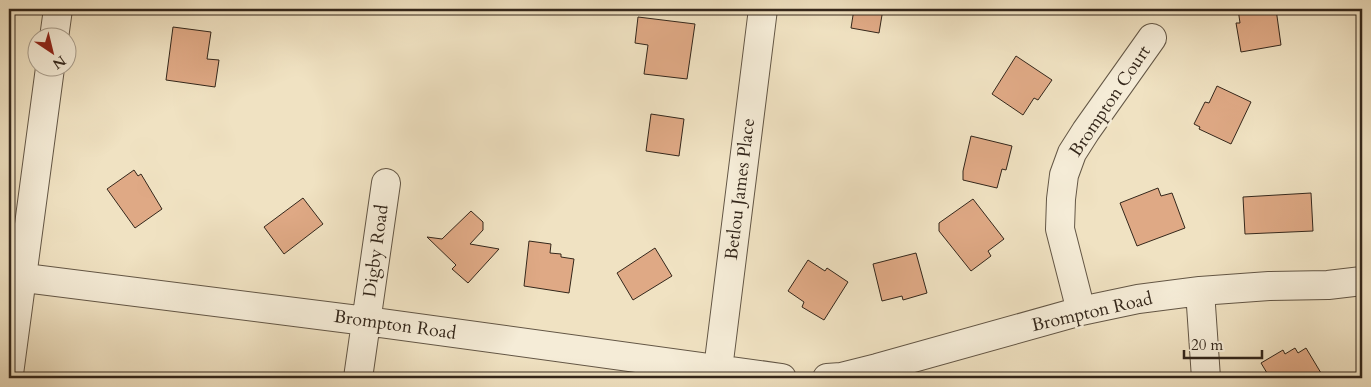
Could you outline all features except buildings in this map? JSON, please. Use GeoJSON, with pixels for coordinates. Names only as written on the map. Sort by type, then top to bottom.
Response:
{"type":"FeatureCollection","features":[{"type":"Feature","properties":{"kind":"street"},"geometry":{"type":"LineString","coordinates":[[55,28],[58,9]]}},
{"type":"Feature","properties":{"kind":"street","name":"Betlou James Place"},"geometry":{"type":"LineString","coordinates":[[718,369],[762,9]]}},
{"type":"Feature","properties":{"kind":"street","name":"Brompton Court"},"geometry":{"type":"LineString","coordinates":[[1081,311],[1060,229],[1064,175],[1072,153],[1086,131],[1152,38]]}},
{"type":"Feature","properties":{"kind":"street"},"geometry":{"type":"LineString","coordinates":[[9,374],[15,277],[48,78]]}},
{"type":"Feature","properties":{"kind":"street","name":"Digby Road"},"geometry":{"type":"LineString","coordinates":[[358,378],[386,183]]}},
{"type":"Feature","properties":{"kind":"street","name":"Brompton Road"},"geometry":{"type":"LineString","coordinates":[[15,277],[366,321],[782,378]]}},
{"type":"Feature","properties":{"kind":"street","name":"Brompton Road"},"geometry":{"type":"LineString","coordinates":[[827,378],[841,377],[877,368],[1081,311],[1138,299],[1200,291],[1268,286],[1328,285],[1362,281]]}},
{"type":"Feature","properties":{"kind":"street"},"geometry":{"type":"LineString","coordinates":[[1200,291],[1206,378]]}}]}
